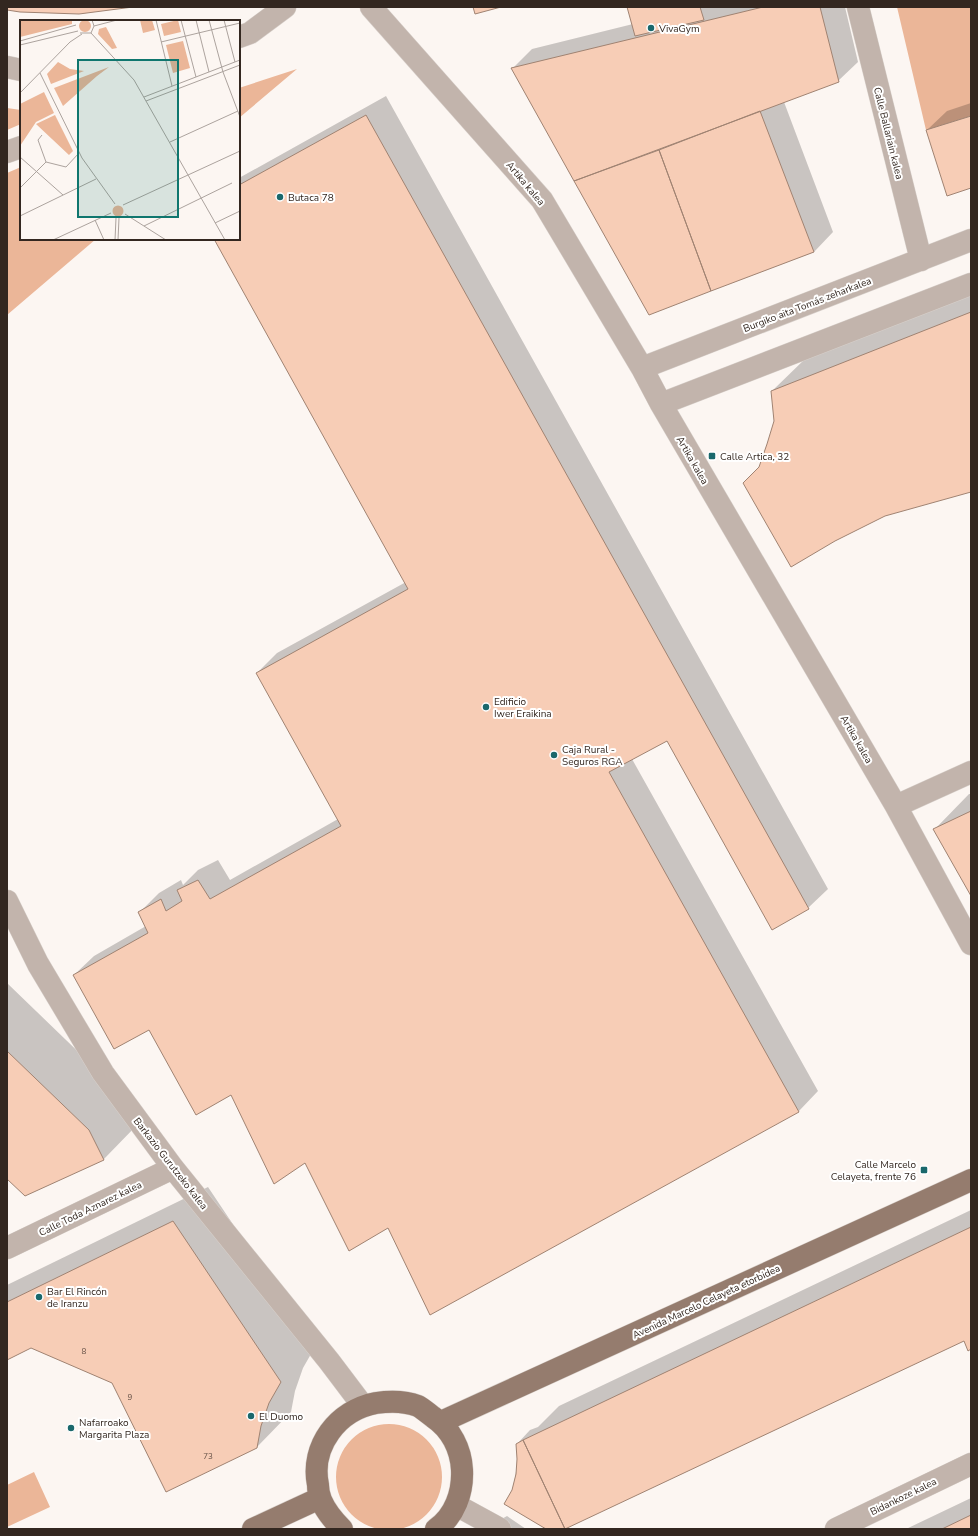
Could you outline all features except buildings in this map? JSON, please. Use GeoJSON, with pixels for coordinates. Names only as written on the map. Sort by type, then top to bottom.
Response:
{"type":"FeatureCollection","features":[{"type":"Feature","properties":{"kind":"main road","name":"Avenida Marcelo Celayeta etorbidea"},"geometry":{"type":"LineString","coordinates":[[441,1422],[971,1180]]}},
{"type":"Feature","properties":{"kind":"main road"},"geometry":{"type":"LineString","coordinates":[[342,1529],[330,1518],[320,1498],[316,1476],[319,1454],[328,1434],[343,1417],[363,1406],[390,1401],[418,1406],[441,1422],[454,1440],[462,1461],[462,1483],[456,1505],[442,1525],[436,1529]]}},
{"type":"Feature","properties":{"kind":"main road"},"geometry":{"type":"LineString","coordinates":[[253,1529],[320,1498]]}},
{"type":"Feature","properties":{"kind":"street"},"geometry":{"type":"LineString","coordinates":[[240,37],[250,32],[285,7]]}},
{"type":"Feature","properties":{"kind":"street","name":"Artika kalea"},"geometry":{"type":"LineString","coordinates":[[371,7],[542,200],[642,368],[661,404],[896,806],[971,944]]}},
{"type":"Feature","properties":{"kind":"street","name":"Calle Ballariain kalea"},"geometry":{"type":"LineString","coordinates":[[858,7],[921,260]]}},
{"type":"Feature","properties":{"kind":"street"},"geometry":{"type":"LineString","coordinates":[[7,67],[20,70]]}},
{"type":"Feature","properties":{"kind":"street"},"geometry":{"type":"LineString","coordinates":[[7,152],[20,147]]}},
{"type":"Feature","properties":{"kind":"street","name":"Burgiko aita Tomás zeharkalea"},"geometry":{"type":"LineString","coordinates":[[642,368],[971,240]]}},
{"type":"Feature","properties":{"kind":"street"},"geometry":{"type":"LineString","coordinates":[[661,404],[971,284]]}},
{"type":"Feature","properties":{"kind":"street"},"geometry":{"type":"LineString","coordinates":[[896,806],[971,772]]}},
{"type":"Feature","properties":{"kind":"street","name":"Barkazio Gurutzeko kalea"},"geometry":{"type":"LineString","coordinates":[[8,909],[38,964],[103,1073],[173,1168],[329,1361],[363,1406]]}},
{"type":"Feature","properties":{"kind":"street","name":"Calle Toda Aznarez kalea"},"geometry":{"type":"LineString","coordinates":[[7,1248],[173,1168]]}},
{"type":"Feature","properties":{"kind":"street","name":"Bidankoze kalea"},"geometry":{"type":"LineString","coordinates":[[836,1529],[971,1464]]}},
{"type":"Feature","properties":{"kind":"street"},"geometry":{"type":"LineString","coordinates":[[456,1505],[500,1529]]}},
{"type":"Feature","properties":{"kind":"shaded area"},"geometry":{"type":"Polygon","coordinates":[[[897,7],[971,7],[971,116],[926,130],[897,7]]]}},
{"type":"Feature","properties":{"kind":"shaded area"},"geometry":{"type":"Polygon","coordinates":[[[297,69],[240,117],[240,88],[297,69]]]}},
{"type":"Feature","properties":{"kind":"shaded area"},"geometry":{"type":"Polygon","coordinates":[[[7,108],[20,110],[20,124],[7,130],[7,108]]]}},
{"type":"Feature","properties":{"kind":"shaded area"},"geometry":{"type":"Polygon","coordinates":[[[20,167],[20,240],[95,240],[7,315],[7,173],[20,167]]]}},
{"type":"Feature","properties":{"kind":"shaded area"},"geometry":{"type":"Polygon","coordinates":[[[389,1424],[409,1428],[426,1440],[438,1457],[442,1477],[438,1497],[426,1514],[409,1526],[389,1530],[369,1526],[352,1514],[340,1497],[336,1477],[340,1457],[352,1440],[369,1428],[389,1424]]]}},
{"type":"Feature","properties":{"kind":"shaded area"},"geometry":{"type":"Polygon","coordinates":[[[34,1472],[50,1507],[7,1527],[7,1485],[34,1472]]]}},
{"type":"Feature","properties":{"kind":"place","name":"VivaGym"},"geometry":{"type":"Point","coordinates":[651,28]}},
{"type":"Feature","properties":{"kind":"place","name":"Butaca 78"},"geometry":{"type":"Point","coordinates":[280,197]}},
{"type":"Feature","properties":{"kind":"place","name":"Calle Artica, 32"},"geometry":{"type":"Point","coordinates":[712,456]}},
{"type":"Feature","properties":{"kind":"place","name":"Edificio Iwer Eraikina"},"geometry":{"type":"Point","coordinates":[486,707]}},
{"type":"Feature","properties":{"kind":"place","name":"Caja Rural - Seguros RGA"},"geometry":{"type":"Point","coordinates":[554,755]}},
{"type":"Feature","properties":{"kind":"place","name":"Calle Marcelo Celayeta, frente 76"},"geometry":{"type":"Point","coordinates":[924,1170]}},
{"type":"Feature","properties":{"kind":"place","name":"Bar El Rincón de Iranzu"},"geometry":{"type":"Point","coordinates":[39,1297]}},
{"type":"Feature","properties":{"kind":"place","name":"El Duomo"},"geometry":{"type":"Point","coordinates":[251,1416]}},
{"type":"Feature","properties":{"kind":"place","name":"Nafarroako Margarita Plaza"},"geometry":{"type":"Point","coordinates":[71,1428]}}]}
